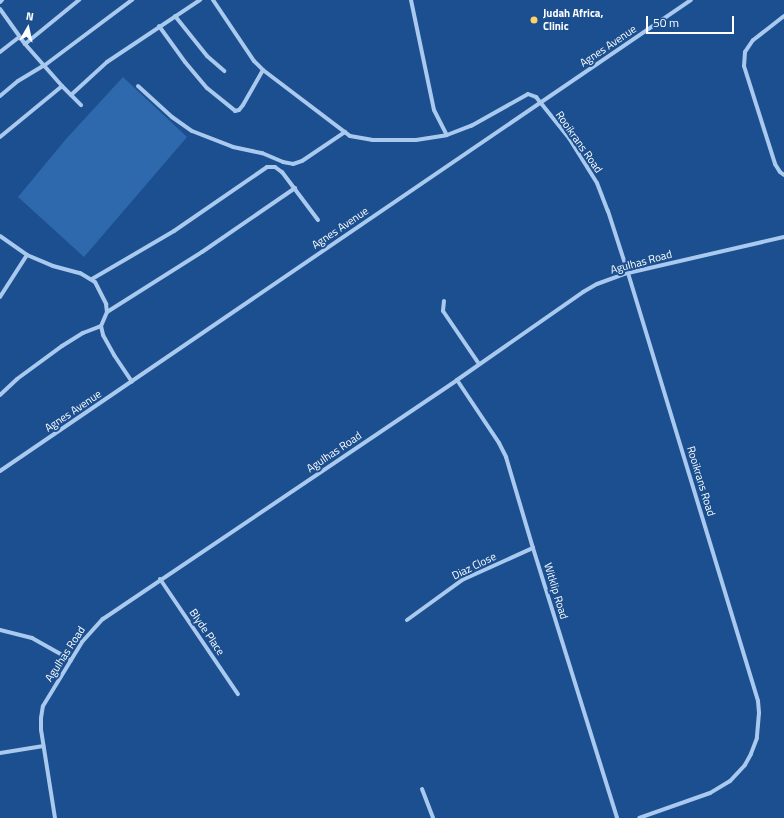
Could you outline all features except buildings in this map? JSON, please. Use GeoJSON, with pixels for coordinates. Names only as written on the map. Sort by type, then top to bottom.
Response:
{"type":"FeatureCollection","features":[{"type":"Feature","properties":{"kind":"street"},"geometry":{"type":"LineString","coordinates":[[25,44],[79,0]]}},
{"type":"Feature","properties":{"kind":"street"},"geometry":{"type":"LineString","coordinates":[[0,96],[18,81],[44,64],[132,0]]}},
{"type":"Feature","properties":{"kind":"street"},"geometry":{"type":"LineString","coordinates":[[71,95],[107,62],[200,0]]}},
{"type":"Feature","properties":{"kind":"street"},"geometry":{"type":"LineString","coordinates":[[213,0],[254,60],[263,70],[344,132],[359,138],[416,140],[447,135],[483,121],[524,95],[532,95],[540,103]]}},
{"type":"Feature","properties":{"kind":"street"},"geometry":{"type":"LineString","coordinates":[[411,0],[434,110],[447,135]]}},
{"type":"Feature","properties":{"kind":"street","name":"Agnes Avenue"},"geometry":{"type":"LineString","coordinates":[[0,471],[691,0]]}},
{"type":"Feature","properties":{"kind":"street"},"geometry":{"type":"LineString","coordinates":[[0,9],[25,44],[81,105]]}},
{"type":"Feature","properties":{"kind":"street"},"geometry":{"type":"LineString","coordinates":[[175,16],[207,56],[224,71]]}},
{"type":"Feature","properties":{"kind":"street"},"geometry":{"type":"LineString","coordinates":[[784,16],[753,40],[746,52],[744,66],[775,164],[784,175]]}},
{"type":"Feature","properties":{"kind":"street"},"geometry":{"type":"LineString","coordinates":[[159,26],[185,62],[207,88],[234,111],[239,110],[263,70]]}},
{"type":"Feature","properties":{"kind":"street"},"geometry":{"type":"LineString","coordinates":[[0,52],[20,37]]}},
{"type":"Feature","properties":{"kind":"street"},"geometry":{"type":"LineString","coordinates":[[0,137],[62,86]]}},
{"type":"Feature","properties":{"kind":"street"},"geometry":{"type":"LineString","coordinates":[[138,86],[172,117],[192,131],[233,147],[262,153],[283,162],[293,164],[302,161],[344,132]]}},
{"type":"Feature","properties":{"kind":"street","name":"Rooikrans Road"},"geometry":{"type":"LineString","coordinates":[[540,103],[569,138],[597,183],[608,211],[758,701],[759,713],[757,738],[745,765],[730,781],[710,793],[639,818]]}},
{"type":"Feature","properties":{"kind":"street"},"geometry":{"type":"LineString","coordinates":[[92,279],[174,231],[267,167],[271,166],[279,169],[318,220]]}},
{"type":"Feature","properties":{"kind":"street"},"geometry":{"type":"LineString","coordinates":[[107,312],[202,252],[294,188]]}},
{"type":"Feature","properties":{"kind":"street"},"geometry":{"type":"LineString","coordinates":[[0,236],[27,256],[92,279],[101,292],[106,304],[107,312],[101,326],[84,333],[62,346],[17,379],[0,395]]}},
{"type":"Feature","properties":{"kind":"street","name":"Agulhas Road"},"geometry":{"type":"LineString","coordinates":[[55,818],[43,746],[41,718],[43,706],[82,642],[95,626],[160,580],[457,380],[583,292],[597,284],[628,273],[784,237]]}},
{"type":"Feature","properties":{"kind":"street"},"geometry":{"type":"LineString","coordinates":[[0,296],[27,256]]}},
{"type":"Feature","properties":{"kind":"street"},"geometry":{"type":"LineString","coordinates":[[444,301],[443,311],[479,364]]}},
{"type":"Feature","properties":{"kind":"street"},"geometry":{"type":"LineString","coordinates":[[101,326],[108,344],[132,382]]}},
{"type":"Feature","properties":{"kind":"street","name":"Witklip Road"},"geometry":{"type":"LineString","coordinates":[[457,380],[499,443],[506,457],[617,818]]}},
{"type":"Feature","properties":{"kind":"street","name":"Diaz Close"},"geometry":{"type":"LineString","coordinates":[[407,620],[462,580],[533,548]]}},
{"type":"Feature","properties":{"kind":"street","name":"Blyde Place"},"geometry":{"type":"LineString","coordinates":[[160,580],[238,694]]}},
{"type":"Feature","properties":{"kind":"street"},"geometry":{"type":"LineString","coordinates":[[0,630],[32,638],[71,660]]}},
{"type":"Feature","properties":{"kind":"street"},"geometry":{"type":"LineString","coordinates":[[0,753],[43,746]]}},
{"type":"Feature","properties":{"kind":"street"},"geometry":{"type":"LineString","coordinates":[[422,789],[433,818]]}},
{"type":"Feature","properties":{"kind":"shaded area"},"geometry":{"type":"Polygon","coordinates":[[[123,77],[187,137],[84,257],[18,197],[66,139],[123,77]]]}},
{"type":"Feature","properties":{"kind":"place","name":"Judah Africa, Clinic"},"geometry":{"type":"Point","coordinates":[534,20]}}]}
